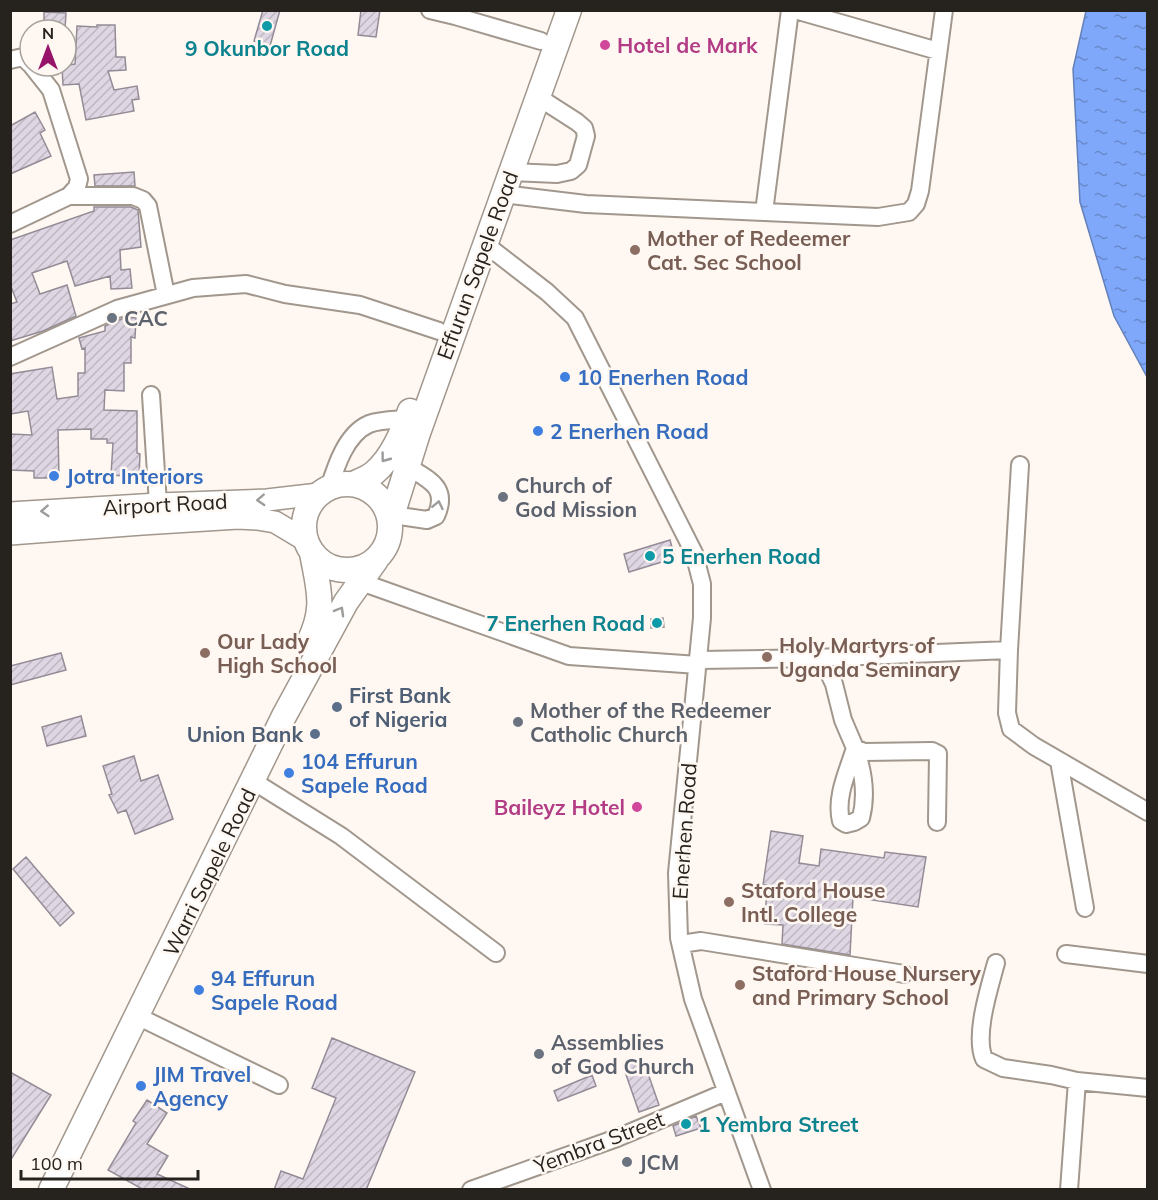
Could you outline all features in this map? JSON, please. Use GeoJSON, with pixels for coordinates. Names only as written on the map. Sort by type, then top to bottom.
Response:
{"type":"FeatureCollection","features":[{"type":"Feature","properties":{"kind":"highway","name":"Effurun Sapele Road"},"geometry":{"type":"LineString","coordinates":[[353,484],[374,473],[397,443],[552,10]]}},
{"type":"Feature","properties":{"kind":"highway","name":"Effurun Sapele Road"},"geometry":{"type":"LineString","coordinates":[[391,518],[407,466],[569,10]]}},
{"type":"Feature","properties":{"kind":"highway"},"geometry":{"type":"LineString","coordinates":[[36,1190],[315,628],[320,604],[303,528],[310,504],[324,491],[341,484],[353,484],[366,488],[378,497],[391,518],[387,542],[376,560],[364,567],[350,570],[335,569],[322,563],[309,547]]}},
{"type":"Feature","properties":{"kind":"highway","name":"Warri Sapele Road"},"geometry":{"type":"LineString","coordinates":[[51,1190],[285,716],[335,621],[376,560]]}},
{"type":"Feature","properties":{"kind":"main road","name":"Airport Road"},"geometry":{"type":"LineString","coordinates":[[10,534],[158,504],[267,500],[324,491]]}},
{"type":"Feature","properties":{"kind":"main road","name":"Airport Road"},"geometry":{"type":"LineString","coordinates":[[10,513],[84,518],[257,519],[275,522],[309,547]]}},
{"type":"Feature","properties":{"kind":"street"},"geometry":{"type":"LineString","coordinates":[[430,10],[541,41]]}},
{"type":"Feature","properties":{"kind":"street"},"geometry":{"type":"LineString","coordinates":[[764,212],[793,10],[938,51]]}},
{"type":"Feature","properties":{"kind":"street"},"geometry":{"type":"LineString","coordinates":[[507,183],[586,204],[878,217],[909,212],[916,204],[920,191],[944,10]]}},
{"type":"Feature","properties":{"kind":"street"},"geometry":{"type":"LineString","coordinates":[[10,224],[69,196],[77,187],[79,179],[51,90],[39,78]]}},
{"type":"Feature","properties":{"kind":"street"},"geometry":{"type":"LineString","coordinates":[[507,183],[571,171],[578,165],[586,136],[584,128],[538,97]]}},
{"type":"Feature","properties":{"kind":"street"},"geometry":{"type":"LineString","coordinates":[[69,196],[133,196],[143,200],[148,206],[166,295]]}},
{"type":"Feature","properties":{"kind":"street","name":"Enerhen Road"},"geometry":{"type":"LineString","coordinates":[[485,244],[547,292],[575,318],[694,553],[702,584],[699,662],[677,873],[681,944],[693,999],[762,1190]]}},
{"type":"Feature","properties":{"kind":"street"},"geometry":{"type":"LineString","coordinates":[[10,357],[117,309],[193,288],[246,284],[285,294],[360,305],[439,331]]}},
{"type":"Feature","properties":{"kind":"street"},"geometry":{"type":"LineString","coordinates":[[152,395],[158,504]]}},
{"type":"Feature","properties":{"kind":"street"},"geometry":{"type":"LineString","coordinates":[[324,491],[358,431],[370,423],[407,419]]}},
{"type":"Feature","properties":{"kind":"street"},"geometry":{"type":"LineString","coordinates":[[1020,465],[1009,650],[1007,713],[1011,729],[1148,812]]}},
{"type":"Feature","properties":{"kind":"street"},"geometry":{"type":"LineString","coordinates":[[391,518],[427,520],[436,516],[440,507],[441,498],[434,484],[407,466]]}},
{"type":"Feature","properties":{"kind":"street"},"geometry":{"type":"LineString","coordinates":[[361,582],[569,656],[699,662],[1009,650]]}},
{"type":"Feature","properties":{"kind":"street"},"geometry":{"type":"LineString","coordinates":[[815,658],[826,668],[834,684],[843,720],[855,748],[864,752],[932,750],[938,754],[937,822]]}},
{"type":"Feature","properties":{"kind":"street"},"geometry":{"type":"LineString","coordinates":[[1059,760],[1085,908]]}},
{"type":"Feature","properties":{"kind":"street"},"geometry":{"type":"LineString","coordinates":[[253,782],[341,837],[496,953]]}},
{"type":"Feature","properties":{"kind":"street"},"geometry":{"type":"LineString","coordinates":[[681,944],[701,941],[904,974]]}},
{"type":"Feature","properties":{"kind":"street"},"geometry":{"type":"LineString","coordinates":[[1066,954],[1148,964]]}},
{"type":"Feature","properties":{"kind":"street"},"geometry":{"type":"LineString","coordinates":[[996,963],[979,1048],[984,1059],[1002,1068],[1077,1081],[1148,1088]]}},
{"type":"Feature","properties":{"kind":"street"},"geometry":{"type":"LineString","coordinates":[[137,1016],[279,1085]]}},
{"type":"Feature","properties":{"kind":"street"},"geometry":{"type":"LineString","coordinates":[[1069,1190],[1077,1081]]}},
{"type":"Feature","properties":{"kind":"street","name":"Yembra Street"},"geometry":{"type":"LineString","coordinates":[[471,1190],[617,1137],[726,1092]]}},
{"type":"Feature","properties":{"kind":"water"},"geometry":{"type":"Polygon","coordinates":[[[1086,11],[1147,11],[1147,377],[1114,316],[1080,202],[1073,69],[1086,11]]]}},
{"type":"Feature","properties":{"kind":"building","name":"9 Okunbor Road"},"geometry":{"type":"Polygon","coordinates":[[[263,10],[280,10],[270,46],[254,41],[263,10]]]}},
{"type":"Feature","properties":{"kind":"building"},"geometry":{"type":"Polygon","coordinates":[[[361,10],[380,10],[376,37],[358,35],[361,10]]]}},
{"type":"Feature","properties":{"kind":"building"},"geometry":{"type":"Polygon","coordinates":[[[44,12],[66,13],[66,18],[44,18],[44,12]]]}},
{"type":"Feature","properties":{"kind":"building"},"geometry":{"type":"Polygon","coordinates":[[[97,25],[115,25],[116,57],[125,57],[126,70],[108,71],[114,90],[137,86],[139,99],[132,100],[134,111],[86,120],[79,84],[63,85],[63,78],[78,78],[78,26],[97,27],[97,25]]]}},
{"type":"Feature","properties":{"kind":"building"},"geometry":{"type":"Polygon","coordinates":[[[35,112],[45,130],[40,133],[51,156],[10,174],[10,126],[35,112]]]}},
{"type":"Feature","properties":{"kind":"building"},"geometry":{"type":"Polygon","coordinates":[[[134,172],[135,186],[95,186],[94,175],[134,172]]]}},
{"type":"Feature","properties":{"kind":"building"},"geometry":{"type":"Polygon","coordinates":[[[94,207],[131,207],[138,210],[141,247],[120,250],[121,270],[130,269],[132,288],[111,289],[110,276],[75,286],[67,261],[32,273],[40,294],[67,285],[76,316],[43,331],[10,341],[10,304],[17,302],[10,284],[10,240],[94,211],[94,207]]]}},
{"type":"Feature","properties":{"kind":"building"},"geometry":{"type":"Polygon","coordinates":[[[126,317],[136,318],[135,338],[131,337],[131,363],[124,363],[124,391],[105,390],[104,410],[137,411],[139,477],[111,475],[113,443],[107,443],[107,439],[91,439],[91,429],[58,430],[59,478],[34,478],[34,471],[10,470],[10,434],[32,435],[28,411],[10,414],[10,374],[52,367],[57,399],[78,396],[78,373],[85,373],[85,348],[82,349],[79,338],[105,331],[105,326],[126,317]]]}},
{"type":"Feature","properties":{"kind":"building","name":"5 Enerhen Road"},"geometry":{"type":"Polygon","coordinates":[[[670,540],[675,558],[629,572],[624,554],[670,540]]]}},
{"type":"Feature","properties":{"kind":"building","name":"7 Enerhen Road"},"geometry":{"type":"Polygon","coordinates":[[[663,618],[664,627],[651,628],[651,619],[663,618]]]}},
{"type":"Feature","properties":{"kind":"building"},"geometry":{"type":"Polygon","coordinates":[[[61,653],[66,670],[10,685],[10,666],[61,653]]]}},
{"type":"Feature","properties":{"kind":"building"},"geometry":{"type":"Polygon","coordinates":[[[81,716],[86,736],[47,746],[42,727],[81,716]]]}},
{"type":"Feature","properties":{"kind":"building"},"geometry":{"type":"Polygon","coordinates":[[[134,756],[141,781],[158,775],[173,819],[135,834],[126,810],[118,813],[109,795],[112,794],[103,766],[134,756]]]}},
{"type":"Feature","properties":{"kind":"building"},"geometry":{"type":"Polygon","coordinates":[[[771,831],[803,836],[799,863],[819,866],[821,849],[884,858],[885,852],[926,857],[918,907],[853,897],[850,955],[782,944],[783,925],[765,924],[767,885],[763,885],[771,831]]]}},
{"type":"Feature","properties":{"kind":"building"},"geometry":{"type":"Polygon","coordinates":[[[26,857],[74,913],[60,926],[13,869],[26,857]]]}},
{"type":"Feature","properties":{"kind":"building"},"geometry":{"type":"Polygon","coordinates":[[[332,1038],[415,1072],[366,1190],[274,1190],[281,1171],[303,1179],[336,1098],[312,1088],[332,1038]]]}},
{"type":"Feature","properties":{"kind":"building"},"geometry":{"type":"Polygon","coordinates":[[[643,1059],[659,1105],[639,1112],[623,1066],[643,1059]]]}},
{"type":"Feature","properties":{"kind":"building"},"geometry":{"type":"Polygon","coordinates":[[[10,1072],[51,1095],[10,1161],[10,1072]]]}},
{"type":"Feature","properties":{"kind":"building"},"geometry":{"type":"Polygon","coordinates":[[[592,1075],[596,1086],[558,1101],[554,1091],[592,1075]]]}},
{"type":"Feature","properties":{"kind":"building"},"geometry":{"type":"Polygon","coordinates":[[[147,1100],[167,1113],[147,1144],[168,1156],[157,1174],[192,1190],[144,1190],[108,1170],[136,1123],[133,1121],[147,1100]]]}},
{"type":"Feature","properties":{"kind":"building","name":"1 Yembra Street"},"geometry":{"type":"Polygon","coordinates":[[[696,1116],[701,1128],[676,1136],[673,1126],[696,1116]]]}},
{"type":"Feature","properties":{"kind":"place","name":"9 Okunbor Road"},"geometry":{"type":"Point","coordinates":[267,26]}},
{"type":"Feature","properties":{"kind":"place","name":"Hotel de Mark"},"geometry":{"type":"Point","coordinates":[605,45]}},
{"type":"Feature","properties":{"kind":"place","name":"Mother of Redeemer Cat. Sec School"},"geometry":{"type":"Point","coordinates":[635,250]}},
{"type":"Feature","properties":{"kind":"place","name":"CAC"},"geometry":{"type":"Point","coordinates":[112,318]}},
{"type":"Feature","properties":{"kind":"place","name":"10 Enerhen Road"},"geometry":{"type":"Point","coordinates":[565,377]}},
{"type":"Feature","properties":{"kind":"place","name":"2 Enerhen Road"},"geometry":{"type":"Point","coordinates":[538,431]}},
{"type":"Feature","properties":{"kind":"place","name":"Jotra Interiors"},"geometry":{"type":"Point","coordinates":[54,476]}},
{"type":"Feature","properties":{"kind":"place","name":"Church of God Mission"},"geometry":{"type":"Point","coordinates":[503,497]}},
{"type":"Feature","properties":{"kind":"place","name":"5 Enerhen Road"},"geometry":{"type":"Point","coordinates":[650,556]}},
{"type":"Feature","properties":{"kind":"place","name":"7 Enerhen Road"},"geometry":{"type":"Point","coordinates":[657,623]}},
{"type":"Feature","properties":{"kind":"place","name":"Our Lady High School"},"geometry":{"type":"Point","coordinates":[205,653]}},
{"type":"Feature","properties":{"kind":"place","name":"Holy Martyrs of Uganda Seminary"},"geometry":{"type":"Point","coordinates":[767,657]}},
{"type":"Feature","properties":{"kind":"place","name":"First Bank of Nigeria"},"geometry":{"type":"Point","coordinates":[337,707]}},
{"type":"Feature","properties":{"kind":"place","name":"Mother of the Redeemer Catholic Church"},"geometry":{"type":"Point","coordinates":[518,722]}},
{"type":"Feature","properties":{"kind":"place","name":"Union Bank"},"geometry":{"type":"Point","coordinates":[315,734]}},
{"type":"Feature","properties":{"kind":"place","name":"104 Effurun Sapele Road"},"geometry":{"type":"Point","coordinates":[289,773]}},
{"type":"Feature","properties":{"kind":"place","name":"Baileyz Hotel"},"geometry":{"type":"Point","coordinates":[637,807]}},
{"type":"Feature","properties":{"kind":"place","name":"Staford House Intl. College"},"geometry":{"type":"Point","coordinates":[729,902]}},
{"type":"Feature","properties":{"kind":"place","name":"Staford House Nursery and Primary School"},"geometry":{"type":"Point","coordinates":[740,985]}},
{"type":"Feature","properties":{"kind":"place","name":"94 Effurun Sapele Road"},"geometry":{"type":"Point","coordinates":[199,990]}},
{"type":"Feature","properties":{"kind":"place","name":"Assemblies of God Church"},"geometry":{"type":"Point","coordinates":[539,1054]}},
{"type":"Feature","properties":{"kind":"place","name":"JIM Travel Agency"},"geometry":{"type":"Point","coordinates":[141,1086]}},
{"type":"Feature","properties":{"kind":"place","name":"1 Yembra Street"},"geometry":{"type":"Point","coordinates":[686,1124]}},
{"type":"Feature","properties":{"kind":"place","name":"JCM"},"geometry":{"type":"Point","coordinates":[627,1162]}}]}
